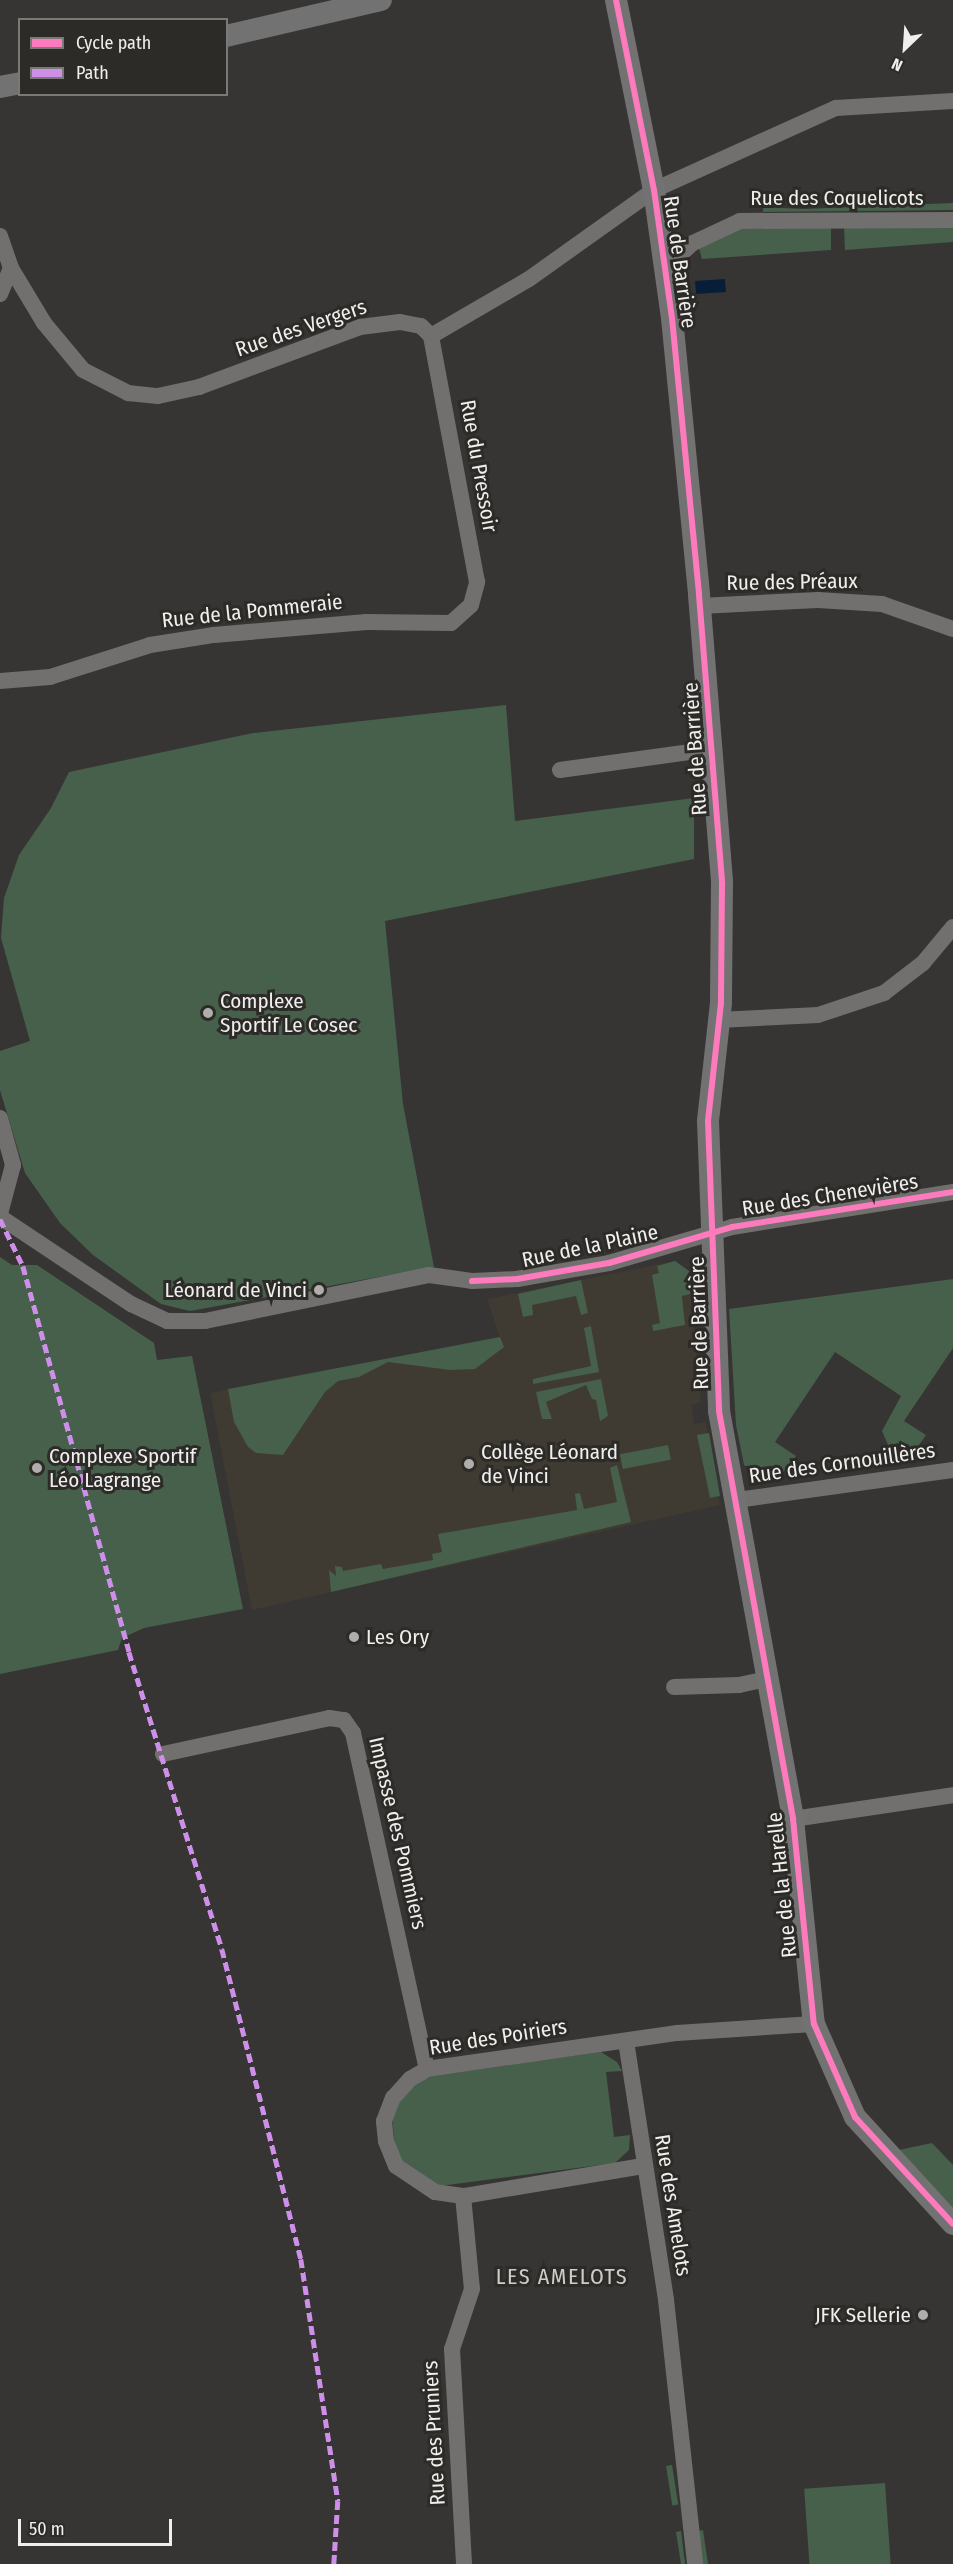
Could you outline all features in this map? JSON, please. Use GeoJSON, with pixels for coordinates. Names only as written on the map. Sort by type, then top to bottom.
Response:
{"type":"FeatureCollection","features":[{"type":"Feature","properties":{"kind":"street"},"geometry":{"type":"LineString","coordinates":[[228,36],[381,0]]}},
{"type":"Feature","properties":{"kind":"street","name":"Rue de Barrière"},"geometry":{"type":"LineString","coordinates":[[616,0],[654,190],[700,606],[723,934],[718,1020],[708,1121],[719,1411],[737,1500]]}},
{"type":"Feature","properties":{"kind":"street"},"geometry":{"type":"LineString","coordinates":[[0,87],[18,83]]}},
{"type":"Feature","properties":{"kind":"street"},"geometry":{"type":"LineString","coordinates":[[431,336],[529,279],[654,190],[836,108],[953,101]]}},
{"type":"Feature","properties":{"kind":"street","name":"Rue des Coquelicots"},"geometry":{"type":"LineString","coordinates":[[664,268],[693,243],[740,221],[953,220]]}},
{"type":"Feature","properties":{"kind":"street","name":"Rue des Vergers"},"geometry":{"type":"LineString","coordinates":[[0,236],[11,268],[44,323],[83,370],[128,393],[158,396],[199,387],[360,327],[400,322],[421,326],[431,336]]}},
{"type":"Feature","properties":{"kind":"street"},"geometry":{"type":"LineString","coordinates":[[0,294],[11,268]]}},
{"type":"Feature","properties":{"kind":"street","name":"Rue du Pressoir"},"geometry":{"type":"LineString","coordinates":[[431,336],[477,582],[471,605]]}},
{"type":"Feature","properties":{"kind":"street","name":"Rue des Préaux"},"geometry":{"type":"LineString","coordinates":[[700,606],[818,600],[882,604],[953,629]]}},
{"type":"Feature","properties":{"kind":"street","name":"Rue de la Pommeraie"},"geometry":{"type":"LineString","coordinates":[[0,681],[51,676],[150,645],[214,635],[366,622],[451,623],[471,605]]}},
{"type":"Feature","properties":{"kind":"street"},"geometry":{"type":"LineString","coordinates":[[560,770],[711,749]]}},
{"type":"Feature","properties":{"kind":"street"},"geometry":{"type":"LineString","coordinates":[[718,1020],[818,1015],[884,993],[923,963],[953,927]]}},
{"type":"Feature","properties":{"kind":"street"},"geometry":{"type":"LineString","coordinates":[[0,1118],[13,1165],[0,1216]]}},
{"type":"Feature","properties":{"kind":"street","name":"Rue des Chenevières"},"geometry":{"type":"LineString","coordinates":[[713,1235],[732,1227],[953,1192]]}},
{"type":"Feature","properties":{"kind":"street","name":"Rue de la Plaine"},"geometry":{"type":"LineString","coordinates":[[0,1216],[131,1304],[167,1321],[205,1321],[429,1275],[472,1281],[528,1277],[609,1263],[713,1235]]}},
{"type":"Feature","properties":{"kind":"street","name":"Rue des Cornouillères"},"geometry":{"type":"LineString","coordinates":[[737,1500],[953,1470]]}},
{"type":"Feature","properties":{"kind":"street","name":"Rue de la Harelle"},"geometry":{"type":"LineString","coordinates":[[737,1500],[793,1819],[814,2024],[855,2117],[953,2224]]}},
{"type":"Feature","properties":{"kind":"street"},"geometry":{"type":"LineString","coordinates":[[674,1687],[739,1685],[768,1679]]}},
{"type":"Feature","properties":{"kind":"street","name":"Impasse des Pommiers"},"geometry":{"type":"LineString","coordinates":[[163,1754],[329,1718],[344,1720],[353,1733],[427,2068]]}},
{"type":"Feature","properties":{"kind":"street"},"geometry":{"type":"LineString","coordinates":[[793,1819],[953,1795]]}},
{"type":"Feature","properties":{"kind":"street"},"geometry":{"type":"LineString","coordinates":[[626,2041],[814,2024]]}},
{"type":"Feature","properties":{"kind":"street","name":"Rue des Poiriers"},"geometry":{"type":"LineString","coordinates":[[626,2041],[427,2068],[410,2079],[393,2098],[384,2121],[386,2142],[396,2166],[414,2181],[435,2192],[463,2196],[643,2166]]}},
{"type":"Feature","properties":{"kind":"street","name":"Rue des Amelots"},"geometry":{"type":"LineString","coordinates":[[626,2041],[643,2166],[666,2300],[695,2564]]}},
{"type":"Feature","properties":{"kind":"street","name":"Rue des Pruniers"},"geometry":{"type":"LineString","coordinates":[[463,2196],[472,2289],[452,2349],[464,2564]]}},
{"type":"Feature","properties":{"kind":"shaded area","name":"Collège Léonard de Vinci"},"geometry":{"type":"Polygon","coordinates":[[[675,1261],[689,1271],[701,1402],[692,1405],[694,1424],[706,1422],[720,1505],[252,1610],[210,1393],[500,1337],[487,1299],[675,1261]]]}},
{"type":"Feature","properties":{"kind":"green space"},"geometry":{"type":"Polygon","coordinates":[[[953,203],[953,210],[763,212],[763,207],[803,209],[953,203]]]}},
{"type":"Feature","properties":{"kind":"green space"},"geometry":{"type":"Polygon","coordinates":[[[953,226],[953,242],[845,250],[844,227],[953,226]]]}},
{"type":"Feature","properties":{"kind":"green space"},"geometry":{"type":"Polygon","coordinates":[[[831,228],[831,250],[702,259],[698,245],[737,229],[831,228]]]}},
{"type":"Feature","properties":{"kind":"green space","name":"Complexe Sportif Le Cosec"},"geometry":{"type":"Polygon","coordinates":[[[506,705],[515,821],[694,798],[694,859],[385,921],[403,1104],[434,1267],[190,1311],[161,1304],[93,1255],[60,1223],[25,1173],[0,1090],[0,1051],[30,1041],[1,938],[4,898],[19,855],[51,808],[69,772],[253,733],[506,705]]]}},
{"type":"Feature","properties":{"kind":"green space"},"geometry":{"type":"Polygon","coordinates":[[[0,1257],[12,1265],[37,1265],[154,1343],[157,1360],[192,1356],[243,1609],[144,1628],[122,1638],[118,1650],[0,1674],[0,1257]]]}},
{"type":"Feature","properties":{"kind":"green space"},"geometry":{"type":"Polygon","coordinates":[[[675,1261],[689,1271],[690,1294],[682,1296],[685,1325],[653,1331],[652,1325],[660,1323],[652,1275],[659,1273],[657,1266],[675,1261]]]}},
{"type":"Feature","properties":{"kind":"green space"},"geometry":{"type":"Polygon","coordinates":[[[953,1279],[953,1348],[904,1421],[926,1435],[908,1461],[892,1454],[882,1431],[901,1396],[835,1352],[775,1442],[796,1456],[782,1474],[761,1475],[744,1465],[736,1425],[729,1309],[953,1279]]]}},
{"type":"Feature","properties":{"kind":"green space"},"geometry":{"type":"Polygon","coordinates":[[[581,1280],[588,1313],[581,1315],[576,1296],[532,1305],[533,1315],[523,1317],[518,1294],[581,1280]]]}},
{"type":"Feature","properties":{"kind":"green space"},"geometry":{"type":"Polygon","coordinates":[[[591,1326],[599,1372],[533,1384],[533,1379],[591,1366],[584,1328],[591,1326]]]}},
{"type":"Feature","properties":{"kind":"green space"},"geometry":{"type":"Polygon","coordinates":[[[500,1337],[504,1347],[475,1369],[450,1370],[388,1362],[359,1377],[338,1381],[325,1392],[283,1455],[256,1453],[248,1447],[234,1422],[228,1389],[500,1337]]]}},
{"type":"Feature","properties":{"kind":"green space"},"geometry":{"type":"Polygon","coordinates":[[[601,1379],[608,1416],[600,1421],[596,1400],[592,1399],[586,1385],[546,1402],[552,1419],[542,1419],[536,1392],[601,1379]]]}},
{"type":"Feature","properties":{"kind":"green space"},"geometry":{"type":"Polygon","coordinates":[[[709,1433],[720,1496],[710,1498],[697,1435],[709,1433]]]}},
{"type":"Feature","properties":{"kind":"green space"},"geometry":{"type":"Polygon","coordinates":[[[668,1445],[671,1460],[623,1469],[620,1454],[668,1445]]]}},
{"type":"Feature","properties":{"kind":"green space"},"geometry":{"type":"Polygon","coordinates":[[[617,1465],[631,1522],[331,1592],[329,1570],[336,1576],[335,1566],[342,1567],[343,1571],[381,1564],[383,1569],[433,1560],[432,1554],[442,1552],[438,1534],[577,1510],[575,1494],[580,1493],[584,1509],[617,1502],[610,1468],[617,1465]]]}},
{"type":"Feature","properties":{"kind":"green space"},"geometry":{"type":"Polygon","coordinates":[[[601,2052],[617,2062],[622,2071],[606,2072],[614,2137],[630,2135],[629,2150],[615,2163],[440,2186],[396,2157],[392,2118],[397,2105],[417,2082],[433,2076],[601,2052]]]}},
{"type":"Feature","properties":{"kind":"green space"},"geometry":{"type":"Polygon","coordinates":[[[932,2143],[953,2165],[953,2208],[899,2150],[932,2143]]]}},
{"type":"Feature","properties":{"kind":"green space"},"geometry":{"type":"Polygon","coordinates":[[[672,2465],[678,2505],[672,2505],[666,2466],[672,2465]]]}},
{"type":"Feature","properties":{"kind":"green space"},"geometry":{"type":"Polygon","coordinates":[[[885,2483],[891,2564],[809,2564],[804,2489],[885,2483]]]}},
{"type":"Feature","properties":{"kind":"green space"},"geometry":{"type":"Polygon","coordinates":[[[703,2530],[708,2564],[702,2564],[698,2531],[703,2530]]]}},
{"type":"Feature","properties":{"kind":"green space"},"geometry":{"type":"Polygon","coordinates":[[[681,2531],[685,2564],[681,2564],[676,2532],[681,2531]]]}},
{"type":"Feature","properties":{"kind":"water"},"geometry":{"type":"Polygon","coordinates":[[[725,279],[726,292],[696,294],[695,281],[725,279]]]}},
{"type":"Feature","properties":{"kind":"marked path"},"geometry":{"type":"LineString","coordinates":[[0,1219],[23,1266],[129,1652],[222,1949],[301,2259],[338,2501],[334,2564]]}},
{"type":"Feature","properties":{"kind":"cycle path"},"geometry":{"type":"LineString","coordinates":[[616,0],[654,190],[672,318],[699,595],[722,883],[721,1003],[708,1121],[719,1411],[793,1819],[814,2024],[855,2117],[953,2224]]}},
{"type":"Feature","properties":{"kind":"cycle path"},"geometry":{"type":"LineString","coordinates":[[472,1281],[517,1279],[609,1263],[732,1227],[953,1192]]}},
{"type":"Feature","properties":{"kind":"place","name":"Complexe Sportif Le Cosec"},"geometry":{"type":"Point","coordinates":[208,1013]}},
{"type":"Feature","properties":{"kind":"place","name":"Léonard de Vinci"},"geometry":{"type":"Point","coordinates":[319,1290]}},
{"type":"Feature","properties":{"kind":"place","name":"Collège Léonard de Vinci"},"geometry":{"type":"Point","coordinates":[469,1464]}},
{"type":"Feature","properties":{"kind":"place","name":"Complexe Sportif Léo Lagrange"},"geometry":{"type":"Point","coordinates":[37,1468]}},
{"type":"Feature","properties":{"kind":"place","name":"Les Ory"},"geometry":{"type":"Point","coordinates":[354,1637]}},
{"type":"Feature","properties":{"kind":"place","name":"JFK Sellerie"},"geometry":{"type":"Point","coordinates":[923,2315]}},
{"type":"Feature","properties":{"kind":"district","name":"LES AMELOTS"},"geometry":{"type":"Point","coordinates":[562,2277]}}]}
